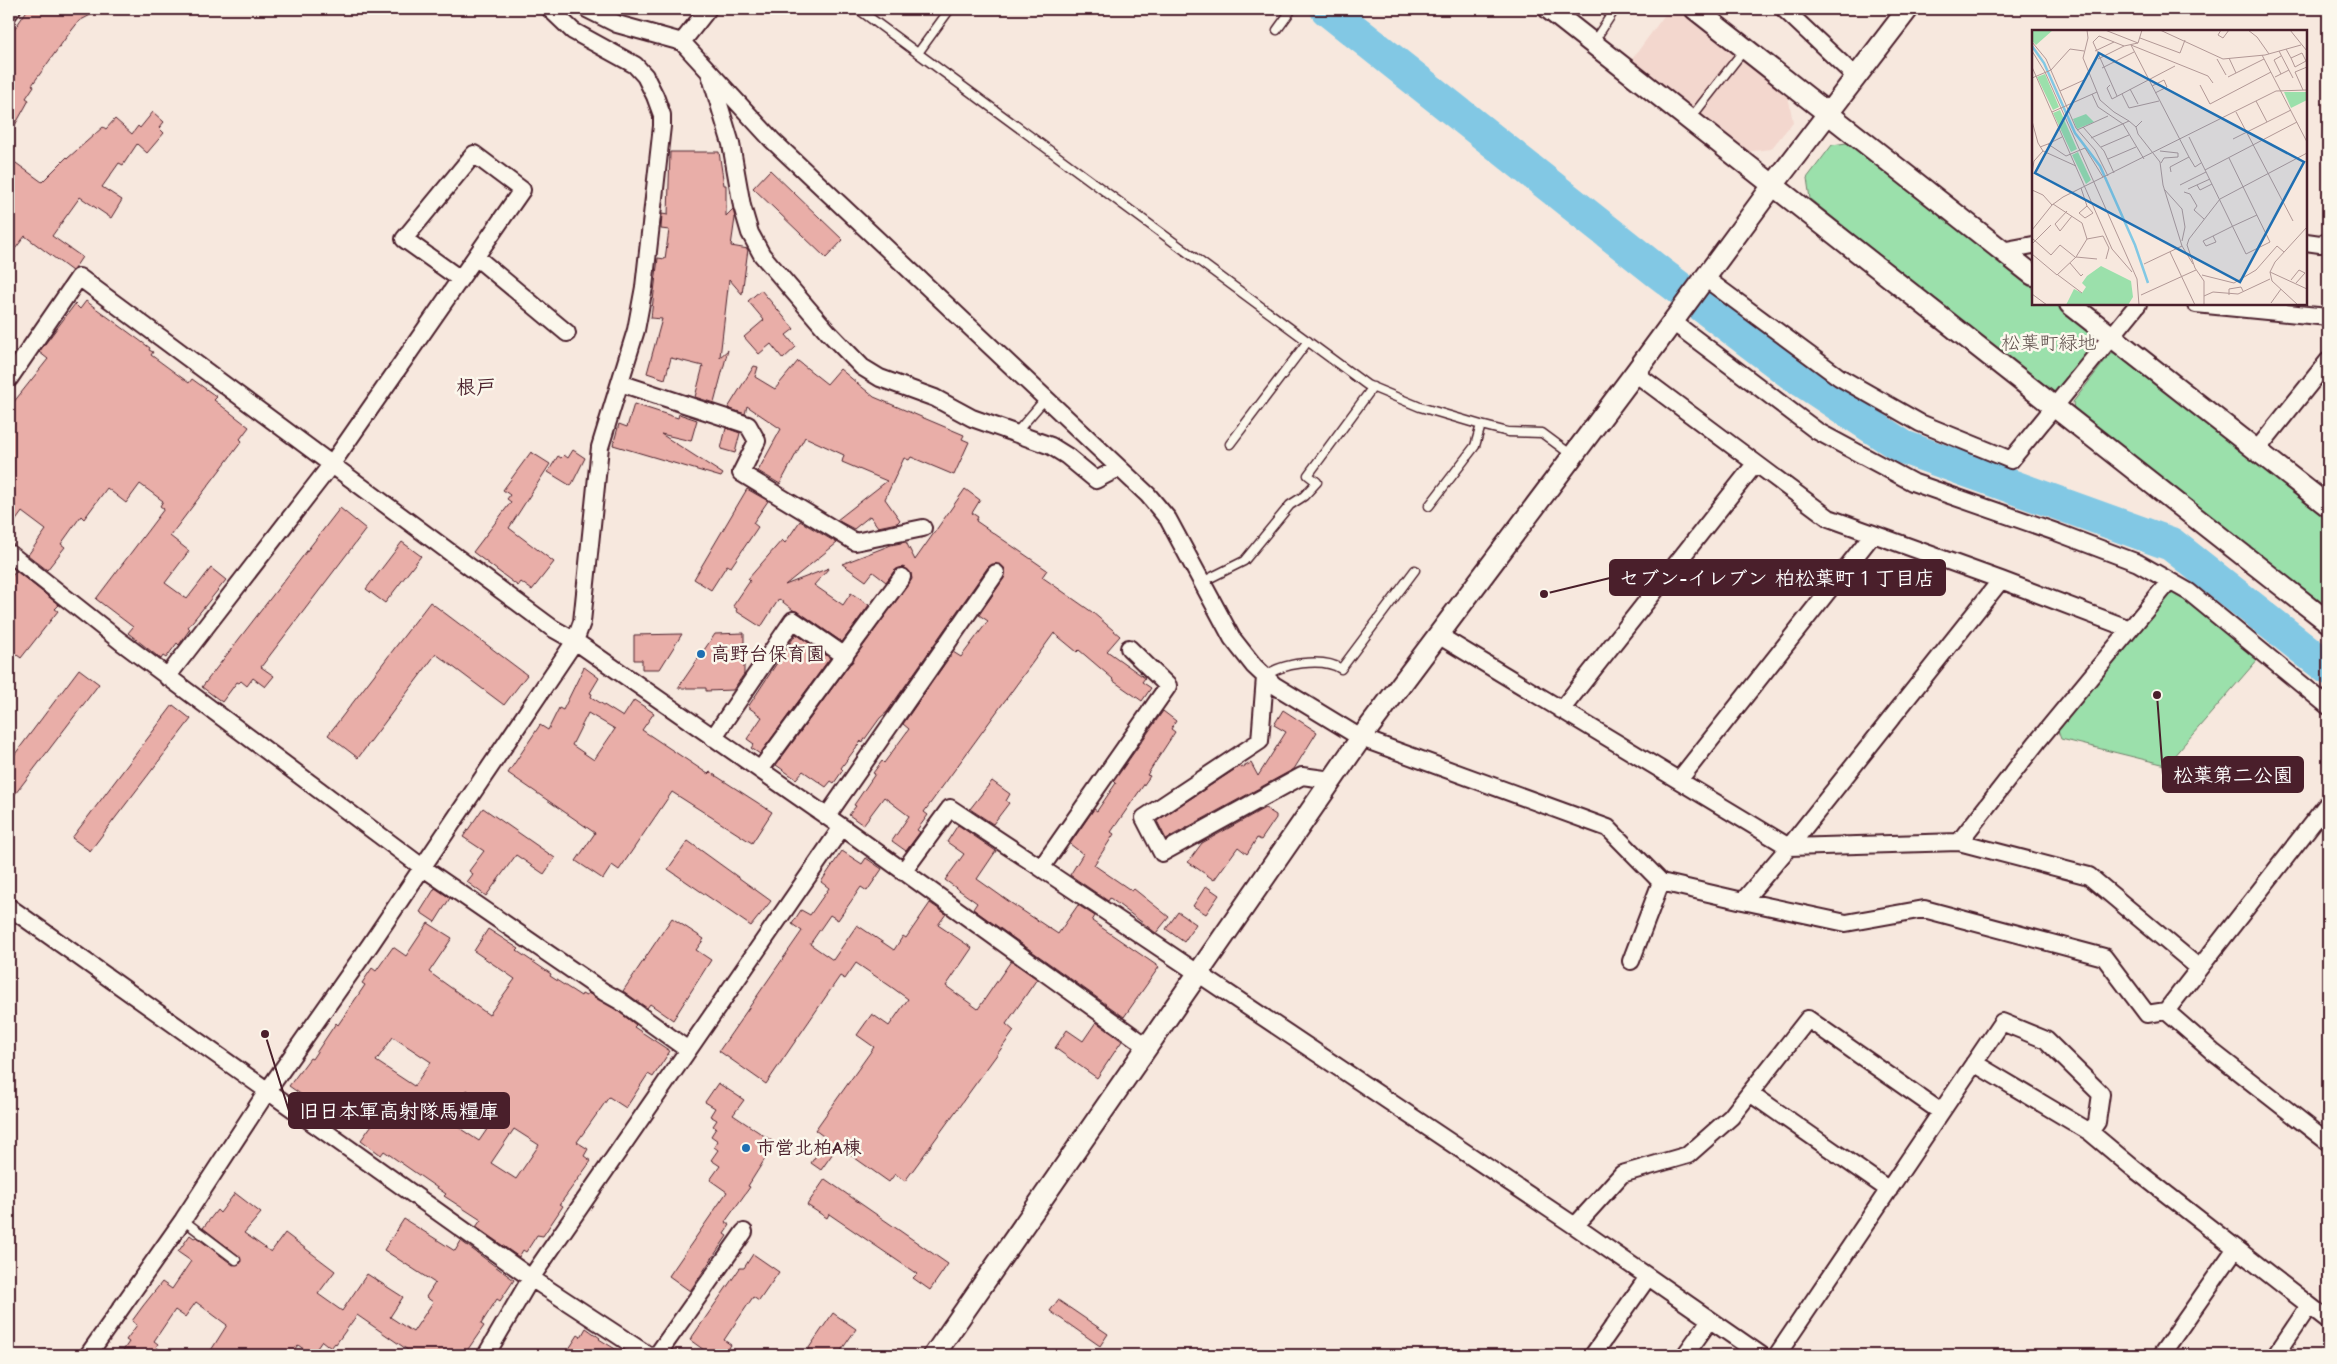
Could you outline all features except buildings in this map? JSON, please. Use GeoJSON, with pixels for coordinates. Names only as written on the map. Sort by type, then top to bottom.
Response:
{"type":"FeatureCollection","features":[{"type":"Feature","properties":{"kind":"street"},"geometry":{"type":"LineString","coordinates":[[9,13],[12,9]]}},
{"type":"Feature","properties":{"kind":"street"},"geometry":{"type":"LineString","coordinates":[[88,1355],[183,1220],[268,1090],[575,641],[582,622],[586,598],[600,447],[636,330],[644,287],[662,133],[662,115],[645,76],[635,65],[573,31],[550,9]]}},
{"type":"Feature","properties":{"kind":"street"},"geometry":{"type":"LineString","coordinates":[[587,9],[617,24],[682,42],[772,140],[1148,495],[1168,519],[1232,638],[1274,685],[1361,738],[1608,828],[1661,882],[1846,923],[1924,909],[2104,957],[2147,1014],[2166,1011],[2328,803]]}},
{"type":"Feature","properties":{"kind":"street"},"geometry":{"type":"LineString","coordinates":[[682,42],[708,9]]}},
{"type":"Feature","properties":{"kind":"street"},"geometry":{"type":"LineString","coordinates":[[1549,9],[1774,184],[2328,622]]}},
{"type":"Feature","properties":{"kind":"street"},"geometry":{"type":"LineString","coordinates":[[1695,9],[2032,274]]}},
{"type":"Feature","properties":{"kind":"street"},"geometry":{"type":"LineString","coordinates":[[1784,9],[1857,78]]}},
{"type":"Feature","properties":{"kind":"street"},"geometry":{"type":"LineString","coordinates":[[934,1355],[1361,738],[1635,373],[1774,184],[1908,9]]}},
{"type":"Feature","properties":{"kind":"street"},"geometry":{"type":"LineString","coordinates":[[708,69],[731,144],[742,206],[750,233],[762,256],[828,332],[862,367],[880,378],[935,398],[972,418],[1051,446],[1067,456],[1096,480],[1119,468]]}},
{"type":"Feature","properties":{"kind":"street"},"geometry":{"type":"LineString","coordinates":[[168,677],[331,465],[460,280],[476,257],[522,190],[474,154],[404,239],[460,280]]}},
{"type":"Feature","properties":{"kind":"street"},"geometry":{"type":"LineString","coordinates":[[2307,242],[2320,244],[2328,242]]}},
{"type":"Feature","properties":{"kind":"street"},"geometry":{"type":"LineString","coordinates":[[2001,251],[2032,245]]}},
{"type":"Feature","properties":{"kind":"street"},"geometry":{"type":"LineString","coordinates":[[476,257],[567,333]]}},
{"type":"Feature","properties":{"kind":"street"},"geometry":{"type":"LineString","coordinates":[[9,379],[79,277],[552,628],[575,641],[827,816],[1148,1048]]}},
{"type":"Feature","properties":{"kind":"street"},"geometry":{"type":"LineString","coordinates":[[1702,281],[1839,377],[1920,422],[2012,460],[2137,305]]}},
{"type":"Feature","properties":{"kind":"street"},"geometry":{"type":"LineString","coordinates":[[2071,305],[2328,506]]}},
{"type":"Feature","properties":{"kind":"street"},"geometry":{"type":"LineString","coordinates":[[2206,305],[2328,317]]}},
{"type":"Feature","properties":{"kind":"street"},"geometry":{"type":"LineString","coordinates":[[1676,317],[1817,431],[1904,477],[2138,563],[2189,592],[2328,706]]}},
{"type":"Feature","properties":{"kind":"street"},"geometry":{"type":"LineString","coordinates":[[2256,451],[2328,361]]}},
{"type":"Feature","properties":{"kind":"street"},"geometry":{"type":"LineString","coordinates":[[1635,373],[1829,518],[2002,580],[2130,629]]}},
{"type":"Feature","properties":{"kind":"street"},"geometry":{"type":"LineString","coordinates":[[620,383],[748,425],[757,441],[741,473],[855,542],[924,528]]}},
{"type":"Feature","properties":{"kind":"street"},"geometry":{"type":"LineString","coordinates":[[1561,710],[1755,464]]}},
{"type":"Feature","properties":{"kind":"street"},"geometry":{"type":"LineString","coordinates":[[1679,780],[1873,534]]}},
{"type":"Feature","properties":{"kind":"street"},"geometry":{"type":"LineString","coordinates":[[9,553],[168,677],[422,867],[604,992],[620,1001],[688,1050]]}},
{"type":"Feature","properties":{"kind":"street"},"geometry":{"type":"LineString","coordinates":[[827,816],[996,573]]}},
{"type":"Feature","properties":{"kind":"street"},"geometry":{"type":"LineString","coordinates":[[760,770],[902,577]]}},
{"type":"Feature","properties":{"kind":"street"},"geometry":{"type":"LineString","coordinates":[[1743,901],[1789,847],[2002,580]]}},
{"type":"Feature","properties":{"kind":"street"},"geometry":{"type":"LineString","coordinates":[[1959,842],[2037,742],[2169,582]]}},
{"type":"Feature","properties":{"kind":"street"},"geometry":{"type":"LineString","coordinates":[[714,738],[793,620],[844,656]]}},
{"type":"Feature","properties":{"kind":"street"},"geometry":{"type":"LineString","coordinates":[[1438,635],[1789,847],[1959,842],[2089,876],[2199,968]]}},
{"type":"Feature","properties":{"kind":"street"},"geometry":{"type":"LineString","coordinates":[[1041,868],[1168,686],[1129,648]]}},
{"type":"Feature","properties":{"kind":"street"},"geometry":{"type":"LineString","coordinates":[[1265,677],[1260,742],[1144,818],[1162,853],[1302,776],[1332,780]]}},
{"type":"Feature","properties":{"kind":"street"},"geometry":{"type":"LineString","coordinates":[[903,872],[950,808],[1575,1226],[1761,1355]]}},
{"type":"Feature","properties":{"kind":"street"},"geometry":{"type":"LineString","coordinates":[[486,1355],[531,1278],[842,827]]}},
{"type":"Feature","properties":{"kind":"street"},"geometry":{"type":"LineString","coordinates":[[1631,961],[1661,882]]}},
{"type":"Feature","properties":{"kind":"street"},"geometry":{"type":"LineString","coordinates":[[9,907],[531,1278],[648,1355]]}},
{"type":"Feature","properties":{"kind":"street"},"geometry":{"type":"LineString","coordinates":[[2166,1011],[2213,1052],[2328,1142]]}},
{"type":"Feature","properties":{"kind":"street"},"geometry":{"type":"LineString","coordinates":[[1575,1226],[1622,1174],[1688,1154],[1731,1117],[1808,1019],[1941,1112]]}},
{"type":"Feature","properties":{"kind":"street"},"geometry":{"type":"LineString","coordinates":[[1777,1355],[2002,1022],[2046,1040],[2101,1094],[2098,1122],[2090,1132]]}},
{"type":"Feature","properties":{"kind":"street"},"geometry":{"type":"LineString","coordinates":[[1974,1063],[2090,1132],[2328,1320]]}},
{"type":"Feature","properties":{"kind":"street"},"geometry":{"type":"LineString","coordinates":[[1750,1093],[1889,1190]]}},
{"type":"Feature","properties":{"kind":"street"},"geometry":{"type":"LineString","coordinates":[[657,1355],[744,1232]]}},
{"type":"Feature","properties":{"kind":"street"},"geometry":{"type":"LineString","coordinates":[[2161,1355],[2236,1248]]}},
{"type":"Feature","properties":{"kind":"street"},"geometry":{"type":"LineString","coordinates":[[1593,1355],[1648,1277]]}},
{"type":"Feature","properties":{"kind":"street"},"geometry":{"type":"LineString","coordinates":[[2276,1355],[2309,1306]]}},
{"type":"Feature","properties":{"kind":"street"},"geometry":{"type":"LineString","coordinates":[[1685,1355],[1710,1320]]}},
{"type":"Feature","properties":{"kind":"lane"},"geometry":{"type":"LineString","coordinates":[[858,9],[1308,342],[1373,387],[1420,407],[1481,425],[1508,432],[1542,432],[1573,456]]}},
{"type":"Feature","properties":{"kind":"lane"},"geometry":{"type":"LineString","coordinates":[[918,53],[950,9]]}},
{"type":"Feature","properties":{"kind":"lane"},"geometry":{"type":"LineString","coordinates":[[1278,30],[1290,12],[1288,9]]}},
{"type":"Feature","properties":{"kind":"lane"},"geometry":{"type":"LineString","coordinates":[[1593,43],[1615,9]]}},
{"type":"Feature","properties":{"kind":"lane"},"geometry":{"type":"LineString","coordinates":[[1690,119],[1745,48]]}},
{"type":"Feature","properties":{"kind":"lane"},"geometry":{"type":"LineString","coordinates":[[1230,444],[1308,342]]}},
{"type":"Feature","properties":{"kind":"lane"},"geometry":{"type":"LineString","coordinates":[[1202,582],[1244,561],[1290,505],[1304,496],[1317,482],[1308,475],[1373,387]]}},
{"type":"Feature","properties":{"kind":"lane"},"geometry":{"type":"LineString","coordinates":[[1014,434],[1046,398]]}},
{"type":"Feature","properties":{"kind":"lane"},"geometry":{"type":"LineString","coordinates":[[1429,506],[1475,446],[1481,425]]}},
{"type":"Feature","properties":{"kind":"lane"},"geometry":{"type":"LineString","coordinates":[[1265,677],[1271,670],[1308,662],[1335,665],[1341,669],[1415,570]]}},
{"type":"Feature","properties":{"kind":"lane"},"geometry":{"type":"LineString","coordinates":[[183,1220],[236,1260]]}},
{"type":"Feature","properties":{"kind":"shaded area"},"geometry":{"type":"Polygon","coordinates":[[[1669,9],[1681,9],[1788,96],[1793,122],[1771,149],[1745,152],[1630,62],[1669,9]]]}},
{"type":"Feature","properties":{"kind":"green space","name":"松葉町緑地"},"geometry":{"type":"Polygon","coordinates":[[[1854,142],[2032,282],[2032,305],[2060,305],[2097,334],[2098,342],[2059,391],[2051,392],[1810,199],[1807,178],[1832,145],[1854,142]]]}},
{"type":"Feature","properties":{"kind":"green space","name":"松葉町緑地"},"geometry":{"type":"Polygon","coordinates":[[[2119,352],[2328,515],[2328,612],[2074,410],[2073,402],[2111,353],[2119,352]]]}},
{"type":"Feature","properties":{"kind":"green space"},"geometry":{"type":"Polygon","coordinates":[[[2172,589],[2259,658],[2166,765],[2061,739],[2058,731],[2172,589]]]}},
{"type":"Feature","properties":{"kind":"waterway"},"geometry":{"type":"LineString","coordinates":[[1327,9],[1657,271],[1790,372],[1903,447],[2171,544],[2328,668]]}},
{"type":"Feature","properties":{"kind":"place","name":"セブン-イレブン 柏松葉町１丁目店"},"geometry":{"type":"Point","coordinates":[1544,594]}},
{"type":"Feature","properties":{"kind":"place","name":"高野台保育園"},"geometry":{"type":"Point","coordinates":[701,654]}},
{"type":"Feature","properties":{"kind":"place","name":"松葉第二公園"},"geometry":{"type":"Point","coordinates":[2157,695]}},
{"type":"Feature","properties":{"kind":"place","name":"旧日本軍高射隊馬糧庫"},"geometry":{"type":"Point","coordinates":[265,1034]}},
{"type":"Feature","properties":{"kind":"place","name":"市営北柏A棟"},"geometry":{"type":"Point","coordinates":[746,1148]}},
{"type":"Feature","properties":{"kind":"district","name":"根戸"},"geometry":{"type":"Point","coordinates":[476,387]}}]}
